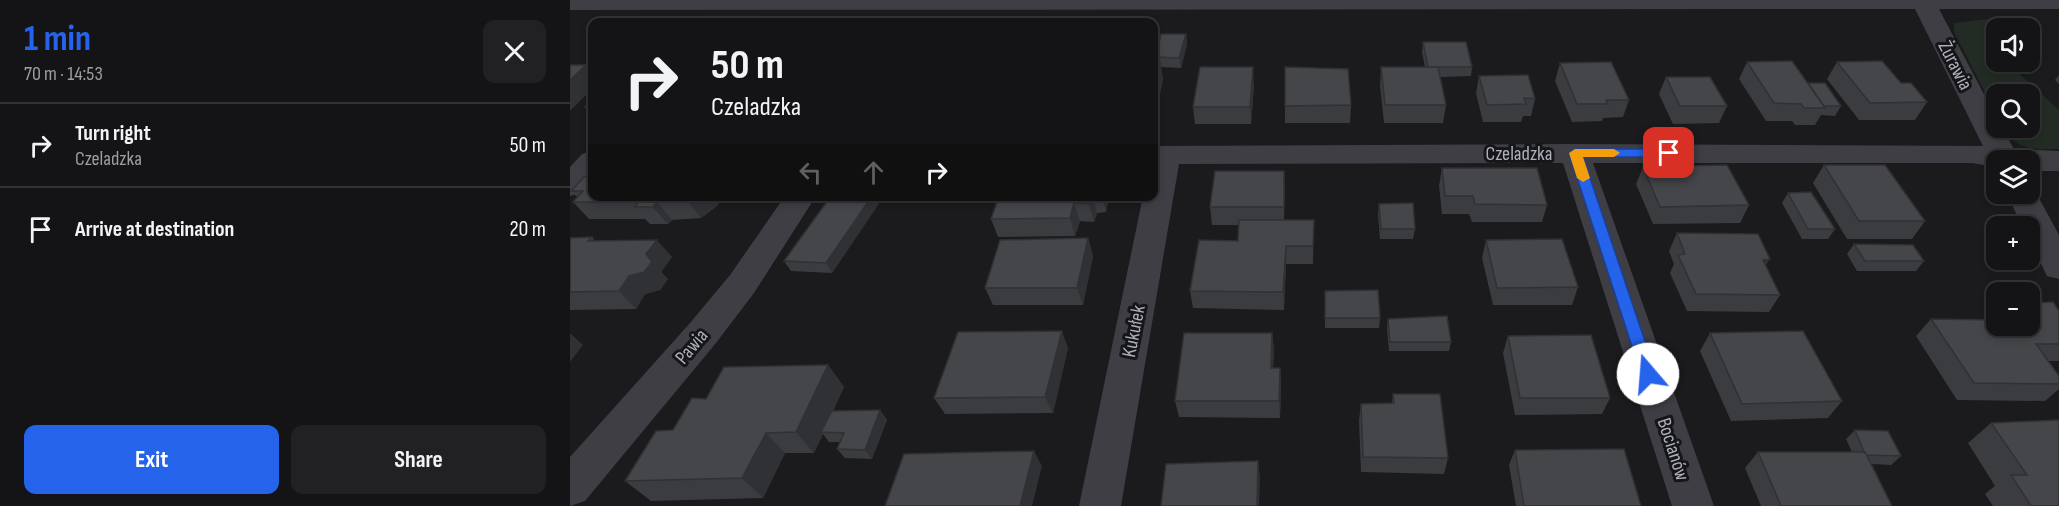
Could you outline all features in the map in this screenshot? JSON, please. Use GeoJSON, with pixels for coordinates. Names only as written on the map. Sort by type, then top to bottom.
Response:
{"type":"FeatureCollection","features":[{"type":"Feature","properties":{"kind":"street"},"geometry":{"type":"LineString","coordinates":[[1017,18],[1040,1]]}},
{"type":"Feature","properties":{"kind":"street","name":"Żurawia"},"geometry":{"type":"LineString","coordinates":[[1923,2],[2011,150]]}},
{"type":"Feature","properties":{"kind":"street"},"geometry":{"type":"LineString","coordinates":[[570,3],[2059,2]]}},
{"type":"Feature","properties":{"kind":"street","name":"Czeladzka"},"geometry":{"type":"LineString","coordinates":[[1160,155],[1575,153],[1986,156]]}},
{"type":"Feature","properties":{"kind":"street","name":"Bocianów"},"geometry":{"type":"LineString","coordinates":[[1575,153],[1693,506]]}},
{"type":"Feature","properties":{"kind":"street"},"geometry":{"type":"LineString","coordinates":[[570,155],[588,155]]}},
{"type":"Feature","properties":{"kind":"street","name":"Czeladzka"},"geometry":{"type":"LineString","coordinates":[[2040,161],[2059,161]]}},
{"type":"Feature","properties":{"kind":"street"},"geometry":{"type":"LineString","coordinates":[[570,186],[588,166]]}},
{"type":"Feature","properties":{"kind":"street","name":"Pawia"},"geometry":{"type":"LineString","coordinates":[[570,487],[703,333],[742,284],[798,201]]}},
{"type":"Feature","properties":{"kind":"street","name":"Kukułek"},"geometry":{"type":"LineString","coordinates":[[1100,506],[1152,201]]}},
{"type":"Feature","properties":{"kind":"street"},"geometry":{"type":"LineString","coordinates":[[2027,204],[2059,267]]}},
{"type":"Feature","properties":{"kind":"shaded area"},"geometry":{"type":"Polygon","coordinates":[[[1986,19],[1986,72],[2017,72],[2030,84],[1986,84],[1986,94],[1954,32],[1954,23],[1986,19]]]}},
{"type":"Feature","properties":{"kind":"shaded area"},"geometry":{"type":"Polygon","coordinates":[[[2040,93],[2059,110],[2059,149],[2027,147],[2010,138],[2040,138],[2040,93]]]}},
{"type":"Feature","properties":{"kind":"building"},"geometry":{"type":"Polygon","coordinates":[[[1161,34],[1186,34],[1179,58],[1158,57],[1161,34]]]}},
{"type":"Feature","properties":{"kind":"building"},"geometry":{"type":"Polygon","coordinates":[[[1423,42],[1466,42],[1472,67],[1428,67],[1423,42]]]}},
{"type":"Feature","properties":{"kind":"building"},"geometry":{"type":"Polygon","coordinates":[[[1792,61],[1825,108],[1804,108],[1801,104],[1774,103],[1747,62],[1792,61]]]}},
{"type":"Feature","properties":{"kind":"building"},"geometry":{"type":"Polygon","coordinates":[[[1882,61],[1901,83],[1911,83],[1927,102],[1870,103],[1837,62],[1882,61]]]}},
{"type":"Feature","properties":{"kind":"building"},"geometry":{"type":"Polygon","coordinates":[[[1611,62],[1629,100],[1606,100],[1608,104],[1577,104],[1560,63],[1611,62]]]}},
{"type":"Feature","properties":{"kind":"building"},"geometry":{"type":"Polygon","coordinates":[[[570,65],[586,65],[570,80],[570,65]]]}},
{"type":"Feature","properties":{"kind":"building"},"geometry":{"type":"Polygon","coordinates":[[[1200,67],[1253,67],[1250,107],[1193,107],[1200,67]]]}},
{"type":"Feature","properties":{"kind":"building"},"geometry":{"type":"Polygon","coordinates":[[[1285,67],[1348,69],[1351,105],[1285,106],[1285,67]]]}},
{"type":"Feature","properties":{"kind":"building"},"geometry":{"type":"Polygon","coordinates":[[[1381,67],[1438,67],[1446,105],[1385,105],[1381,67]]]}},
{"type":"Feature","properties":{"kind":"building"},"geometry":{"type":"Polygon","coordinates":[[[1528,75],[1535,99],[1524,98],[1526,104],[1487,105],[1479,76],[1528,75]]]}},
{"type":"Feature","properties":{"kind":"building"},"geometry":{"type":"Polygon","coordinates":[[[1666,77],[1710,77],[1727,106],[1680,106],[1666,77]]]}},
{"type":"Feature","properties":{"kind":"building"},"geometry":{"type":"Polygon","coordinates":[[[1808,83],[1825,83],[1841,106],[1824,106],[1808,83]]]}},
{"type":"Feature","properties":{"kind":"building"},"geometry":{"type":"Polygon","coordinates":[[[1727,165],[1749,205],[1660,207],[1643,167],[1727,165]]]}},
{"type":"Feature","properties":{"kind":"building"},"geometry":{"type":"Polygon","coordinates":[[[1824,165],[1885,165],[1925,221],[1859,221],[1824,165]]]}},
{"type":"Feature","properties":{"kind":"building"},"geometry":{"type":"Polygon","coordinates":[[[1442,168],[1537,168],[1547,205],[1475,204],[1473,196],[1445,196],[1442,168]]]}},
{"type":"Feature","properties":{"kind":"building"},"geometry":{"type":"Polygon","coordinates":[[[1215,171],[1284,171],[1284,207],[1210,207],[1215,171]]]}},
{"type":"Feature","properties":{"kind":"building"},"geometry":{"type":"Polygon","coordinates":[[[584,177],[588,177],[588,201],[672,201],[657,202],[653,207],[635,207],[638,202],[573,202],[583,191],[571,191],[584,177]]]}},
{"type":"Feature","properties":{"kind":"building"},"geometry":{"type":"Polygon","coordinates":[[[1811,192],[1835,229],[1808,229],[1788,193],[1811,192]]]}},
{"type":"Feature","properties":{"kind":"building"},"geometry":{"type":"Polygon","coordinates":[[[827,201],[869,201],[826,263],[784,261],[827,201]]]}},
{"type":"Feature","properties":{"kind":"building"},"geometry":{"type":"Polygon","coordinates":[[[1090,201],[1089,204],[1074,203],[1070,218],[991,219],[997,202],[1090,201]]]}},
{"type":"Feature","properties":{"kind":"building"},"geometry":{"type":"Polygon","coordinates":[[[1413,203],[1415,229],[1381,229],[1379,204],[1413,203]]]}},
{"type":"Feature","properties":{"kind":"building"},"geometry":{"type":"Polygon","coordinates":[[[1239,220],[1314,220],[1313,246],[1286,246],[1283,292],[1190,291],[1199,240],[1238,241],[1239,220]]]}},
{"type":"Feature","properties":{"kind":"building"},"geometry":{"type":"Polygon","coordinates":[[[1677,233],[1758,234],[1770,259],[1763,260],[1780,295],[1696,294],[1678,255],[1685,254],[1677,233]]]}},
{"type":"Feature","properties":{"kind":"building"},"geometry":{"type":"Polygon","coordinates":[[[592,237],[588,241],[657,240],[646,254],[652,262],[644,272],[629,276],[619,291],[570,292],[570,238],[592,237]]]}},
{"type":"Feature","properties":{"kind":"building"},"geometry":{"type":"Polygon","coordinates":[[[1088,238],[1077,288],[985,288],[1000,240],[1088,238]]]}},
{"type":"Feature","properties":{"kind":"building"},"geometry":{"type":"Polygon","coordinates":[[[1562,239],[1578,287],[1497,288],[1486,240],[1562,239]]]}},
{"type":"Feature","properties":{"kind":"building"},"geometry":{"type":"Polygon","coordinates":[[[1854,244],[1913,245],[1924,261],[1865,261],[1854,244]]]}},
{"type":"Feature","properties":{"kind":"building"},"geometry":{"type":"Polygon","coordinates":[[[1378,290],[1380,318],[1325,318],[1325,291],[1378,290]]]}},
{"type":"Feature","properties":{"kind":"building"},"geometry":{"type":"Polygon","coordinates":[[[2053,302],[2059,311],[2059,344],[2036,344],[2059,376],[2059,384],[1974,383],[1931,319],[1986,320],[1986,336],[2040,336],[2040,303],[2053,302]]]}},
{"type":"Feature","properties":{"kind":"building"},"geometry":{"type":"Polygon","coordinates":[[[1447,316],[1451,342],[1390,342],[1388,319],[1447,316]]]}},
{"type":"Feature","properties":{"kind":"building"},"geometry":{"type":"Polygon","coordinates":[[[1062,331],[1045,397],[934,398],[958,332],[1062,331]]]}},
{"type":"Feature","properties":{"kind":"building"},"geometry":{"type":"Polygon","coordinates":[[[1803,331],[1842,401],[1742,404],[1710,333],[1803,331]]]}},
{"type":"Feature","properties":{"kind":"building"},"geometry":{"type":"Polygon","coordinates":[[[1184,333],[1272,333],[1271,368],[1280,368],[1279,401],[1175,401],[1184,333]]]}},
{"type":"Feature","properties":{"kind":"building"},"geometry":{"type":"Polygon","coordinates":[[[1591,335],[1610,398],[1520,398],[1508,336],[1591,335]]]}},
{"type":"Feature","properties":{"kind":"building"},"geometry":{"type":"Polygon","coordinates":[[[828,365],[796,432],[766,433],[742,478],[625,481],[656,431],[673,430],[692,398],[706,399],[724,367],[828,365]]]}},
{"type":"Feature","properties":{"kind":"building"},"geometry":{"type":"Polygon","coordinates":[[[1393,394],[1440,394],[1448,458],[1363,457],[1361,404],[1394,403],[1393,394]]]}},
{"type":"Feature","properties":{"kind":"building"},"geometry":{"type":"Polygon","coordinates":[[[880,410],[865,450],[837,449],[844,433],[821,432],[832,411],[880,410]]]}},
{"type":"Feature","properties":{"kind":"building"},"geometry":{"type":"Polygon","coordinates":[[[2059,420],[2059,506],[2031,506],[2011,475],[2027,475],[1991,423],[2059,420]]]}},
{"type":"Feature","properties":{"kind":"building"},"geometry":{"type":"Polygon","coordinates":[[[1855,430],[1888,431],[1901,456],[1867,455],[1855,430]]]}},
{"type":"Feature","properties":{"kind":"building"},"geometry":{"type":"Polygon","coordinates":[[[1624,449],[1641,506],[1524,506],[1515,450],[1624,449]]]}},
{"type":"Feature","properties":{"kind":"building"},"geometry":{"type":"Polygon","coordinates":[[[1034,451],[1020,506],[885,506],[904,454],[1034,451]]]}},
{"type":"Feature","properties":{"kind":"building"},"geometry":{"type":"Polygon","coordinates":[[[1758,452],[1865,452],[1892,506],[1781,506],[1758,452]]]}},
{"type":"Feature","properties":{"kind":"building"},"geometry":{"type":"Polygon","coordinates":[[[1258,461],[1257,506],[1161,506],[1166,464],[1258,461]]]}},
{"type":"Feature","properties":{"kind":"slow traffic"},"geometry":{"type":"LineString","coordinates":[[1583,178],[1575,153],[1614,153]]}},
{"type":"Feature","properties":{"kind":"route"},"geometry":{"type":"LineString","coordinates":[[1648,374],[1575,153],[1669,153]]}}]}
